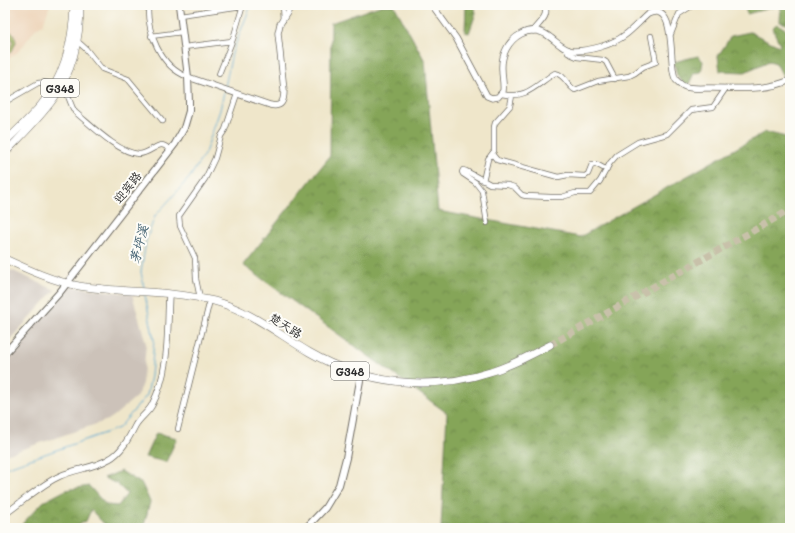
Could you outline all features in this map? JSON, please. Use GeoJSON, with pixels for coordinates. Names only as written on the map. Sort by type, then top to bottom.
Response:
{"type":"FeatureCollection","features":[{"type":"Feature","properties":{"kind":"highway","name":"G348"},"geometry":{"type":"LineString","coordinates":[[74,5],[74,39]]}},
{"type":"Feature","properties":{"kind":"highway","name":"G348"},"geometry":{"type":"LineString","coordinates":[[5,142],[41,104],[68,72],[80,16],[80,5]]}},
{"type":"Feature","properties":{"kind":"highway","name":"G348"},"geometry":{"type":"LineString","coordinates":[[5,153],[46,109],[57,86]]}},
{"type":"Feature","properties":{"kind":"highway","name":"楚天路"},"geometry":{"type":"LineString","coordinates":[[5,259],[38,274],[67,283],[210,300],[246,314],[329,363],[361,375],[377,379],[409,383],[458,380],[485,374],[506,366],[550,345]]}},
{"type":"Feature","properties":{"kind":"main road","name":"迎宾路"},"geometry":{"type":"LineString","coordinates":[[5,353],[67,283],[180,136],[187,119],[189,102],[188,77],[178,5]]}},
{"type":"Feature","properties":{"kind":"main road"},"geometry":{"type":"LineString","coordinates":[[306,528],[325,508],[339,485],[346,458],[361,375]]}},
{"type":"Feature","properties":{"kind":"street"},"geometry":{"type":"LineString","coordinates":[[148,5],[148,24],[151,36],[163,56],[178,73],[275,106],[281,104],[284,96],[278,33],[282,20],[292,5]]}},
{"type":"Feature","properties":{"kind":"street"},"geometry":{"type":"LineString","coordinates":[[282,5],[282,20]]}},
{"type":"Feature","properties":{"kind":"street"},"geometry":{"type":"LineString","coordinates":[[432,5],[456,38],[487,96],[495,98],[502,94],[512,96],[526,92],[541,84],[555,73],[561,75],[575,90],[598,81],[629,76],[636,73],[643,67],[656,62],[651,36]]}},
{"type":"Feature","properties":{"kind":"street"},"geometry":{"type":"LineString","coordinates":[[502,94],[504,88],[502,65],[506,49],[517,37],[532,30],[546,15],[547,11],[544,5]]}},
{"type":"Feature","properties":{"kind":"street"},"geometry":{"type":"LineString","coordinates":[[671,34],[679,14],[693,5]]}},
{"type":"Feature","properties":{"kind":"street"},"geometry":{"type":"LineString","coordinates":[[180,15],[242,6],[232,41],[219,74]]}},
{"type":"Feature","properties":{"kind":"street"},"geometry":{"type":"LineString","coordinates":[[5,7],[5,13]]}},
{"type":"Feature","properties":{"kind":"street"},"geometry":{"type":"LineString","coordinates":[[532,30],[547,35],[568,49],[586,50],[613,42],[624,36],[648,14],[654,12],[660,14],[668,25],[671,34],[672,70],[674,77],[679,83],[690,88],[726,88],[769,86],[789,82]]}},
{"type":"Feature","properties":{"kind":"street"},"geometry":{"type":"LineString","coordinates":[[151,36],[182,32]]}},
{"type":"Feature","properties":{"kind":"street"},"geometry":{"type":"LineString","coordinates":[[74,39],[86,49],[102,69],[128,79],[163,121]]}},
{"type":"Feature","properties":{"kind":"street"},"geometry":{"type":"LineString","coordinates":[[184,47],[232,41]]}},
{"type":"Feature","properties":{"kind":"street"},"geometry":{"type":"LineString","coordinates":[[568,49],[568,53],[577,58],[603,60],[606,62],[615,79]]}},
{"type":"Feature","properties":{"kind":"street"},"geometry":{"type":"LineString","coordinates":[[5,102],[38,83],[44,82],[57,86],[67,95],[75,112],[112,143],[139,154],[150,151],[159,145],[170,149]]}},
{"type":"Feature","properties":{"kind":"street"},"geometry":{"type":"LineString","coordinates":[[488,223],[482,191],[475,182],[463,174],[462,171],[466,171],[490,184],[511,185],[522,195],[562,197],[575,192],[590,193],[600,181],[613,158],[638,142],[667,134],[691,110],[713,107],[726,88]]}},
{"type":"Feature","properties":{"kind":"street"},"geometry":{"type":"LineString","coordinates":[[200,298],[196,280],[195,258],[180,226],[179,216],[205,179],[215,158],[221,136],[225,130],[235,93]]}},
{"type":"Feature","properties":{"kind":"street"},"geometry":{"type":"LineString","coordinates":[[483,181],[488,159],[495,146],[495,123],[510,106],[512,96]]}},
{"type":"Feature","properties":{"kind":"street"},"geometry":{"type":"LineString","coordinates":[[492,154],[497,160],[558,177],[585,176],[588,174],[592,164],[596,164],[607,170]]}},
{"type":"Feature","properties":{"kind":"street"},"geometry":{"type":"LineString","coordinates":[[5,514],[55,478],[105,462],[120,450],[129,438],[139,420],[152,407],[164,375],[169,295]]}},
{"type":"Feature","properties":{"kind":"street"},"geometry":{"type":"LineString","coordinates":[[178,429],[210,300]]}},
{"type":"Feature","properties":{"kind":"shaded area"},"geometry":{"type":"Polygon","coordinates":[[[7,5],[50,5],[43,24],[36,28],[20,50],[10,58],[7,63],[9,76],[5,79],[5,17],[9,16],[7,5]]]}},
{"type":"Feature","properties":{"kind":"shaded area"},"geometry":{"type":"Polygon","coordinates":[[[11,270],[55,290],[5,345],[5,276],[11,270]]]}},
{"type":"Feature","properties":{"kind":"shaded area"},"geometry":{"type":"Polygon","coordinates":[[[68,286],[132,294],[146,343],[142,383],[137,396],[108,420],[5,455],[5,354],[68,286]]]}},
{"type":"Feature","properties":{"kind":"green space"},"geometry":{"type":"Polygon","coordinates":[[[382,5],[394,5],[425,61],[438,211],[580,237],[765,132],[790,138],[790,528],[441,528],[447,413],[243,265],[330,156],[331,23],[382,5]]]}},
{"type":"Feature","properties":{"kind":"green space"},"geometry":{"type":"Polygon","coordinates":[[[466,5],[474,5],[476,13],[469,33],[465,32],[466,5]]]}},
{"type":"Feature","properties":{"kind":"green space"},"geometry":{"type":"Polygon","coordinates":[[[744,5],[777,5],[747,14],[744,5]]]}},
{"type":"Feature","properties":{"kind":"green space"},"geometry":{"type":"Polygon","coordinates":[[[781,5],[790,5],[790,25],[780,22],[781,5]]]}},
{"type":"Feature","properties":{"kind":"green space"},"geometry":{"type":"Polygon","coordinates":[[[777,24],[789,31],[790,73],[784,78],[776,63],[769,61],[745,72],[720,71],[718,56],[731,36],[750,32],[779,46],[780,44],[772,28],[777,24]]]}},
{"type":"Feature","properties":{"kind":"green space"},"geometry":{"type":"Polygon","coordinates":[[[5,29],[14,34],[16,42],[12,51],[5,57],[5,53],[10,49],[13,42],[11,36],[5,32],[5,29]]]}},
{"type":"Feature","properties":{"kind":"green space"},"geometry":{"type":"Polygon","coordinates":[[[698,56],[703,61],[701,72],[694,73],[689,84],[684,84],[677,75],[674,62],[698,56]]]}},
{"type":"Feature","properties":{"kind":"green space"},"geometry":{"type":"Polygon","coordinates":[[[156,433],[177,438],[166,462],[145,457],[156,433]]]}},
{"type":"Feature","properties":{"kind":"green space"},"geometry":{"type":"Polygon","coordinates":[[[121,471],[142,484],[150,502],[144,525],[141,528],[108,528],[91,510],[86,521],[73,528],[28,528],[22,524],[43,502],[66,490],[89,486],[106,505],[118,506],[127,494],[117,484],[104,478],[121,471]]]}},
{"type":"Feature","properties":{"kind":"waterway","name":"茅坪溪"},"geometry":{"type":"LineString","coordinates":[[225,87],[232,53],[251,5]]}},
{"type":"Feature","properties":{"kind":"waterway","name":"茅坪溪"},"geometry":{"type":"LineString","coordinates":[[144,288],[141,272],[146,241],[155,216],[190,177],[205,153],[220,110],[224,92]]}},
{"type":"Feature","properties":{"kind":"waterway","name":"茅坪溪"},"geometry":{"type":"LineString","coordinates":[[5,468],[119,428],[147,395],[151,376],[154,340],[145,295]]}},
{"type":"Feature","properties":{"kind":"tunnel"},"geometry":{"type":"LineString","coordinates":[[550,345],[790,210]]}}]}
